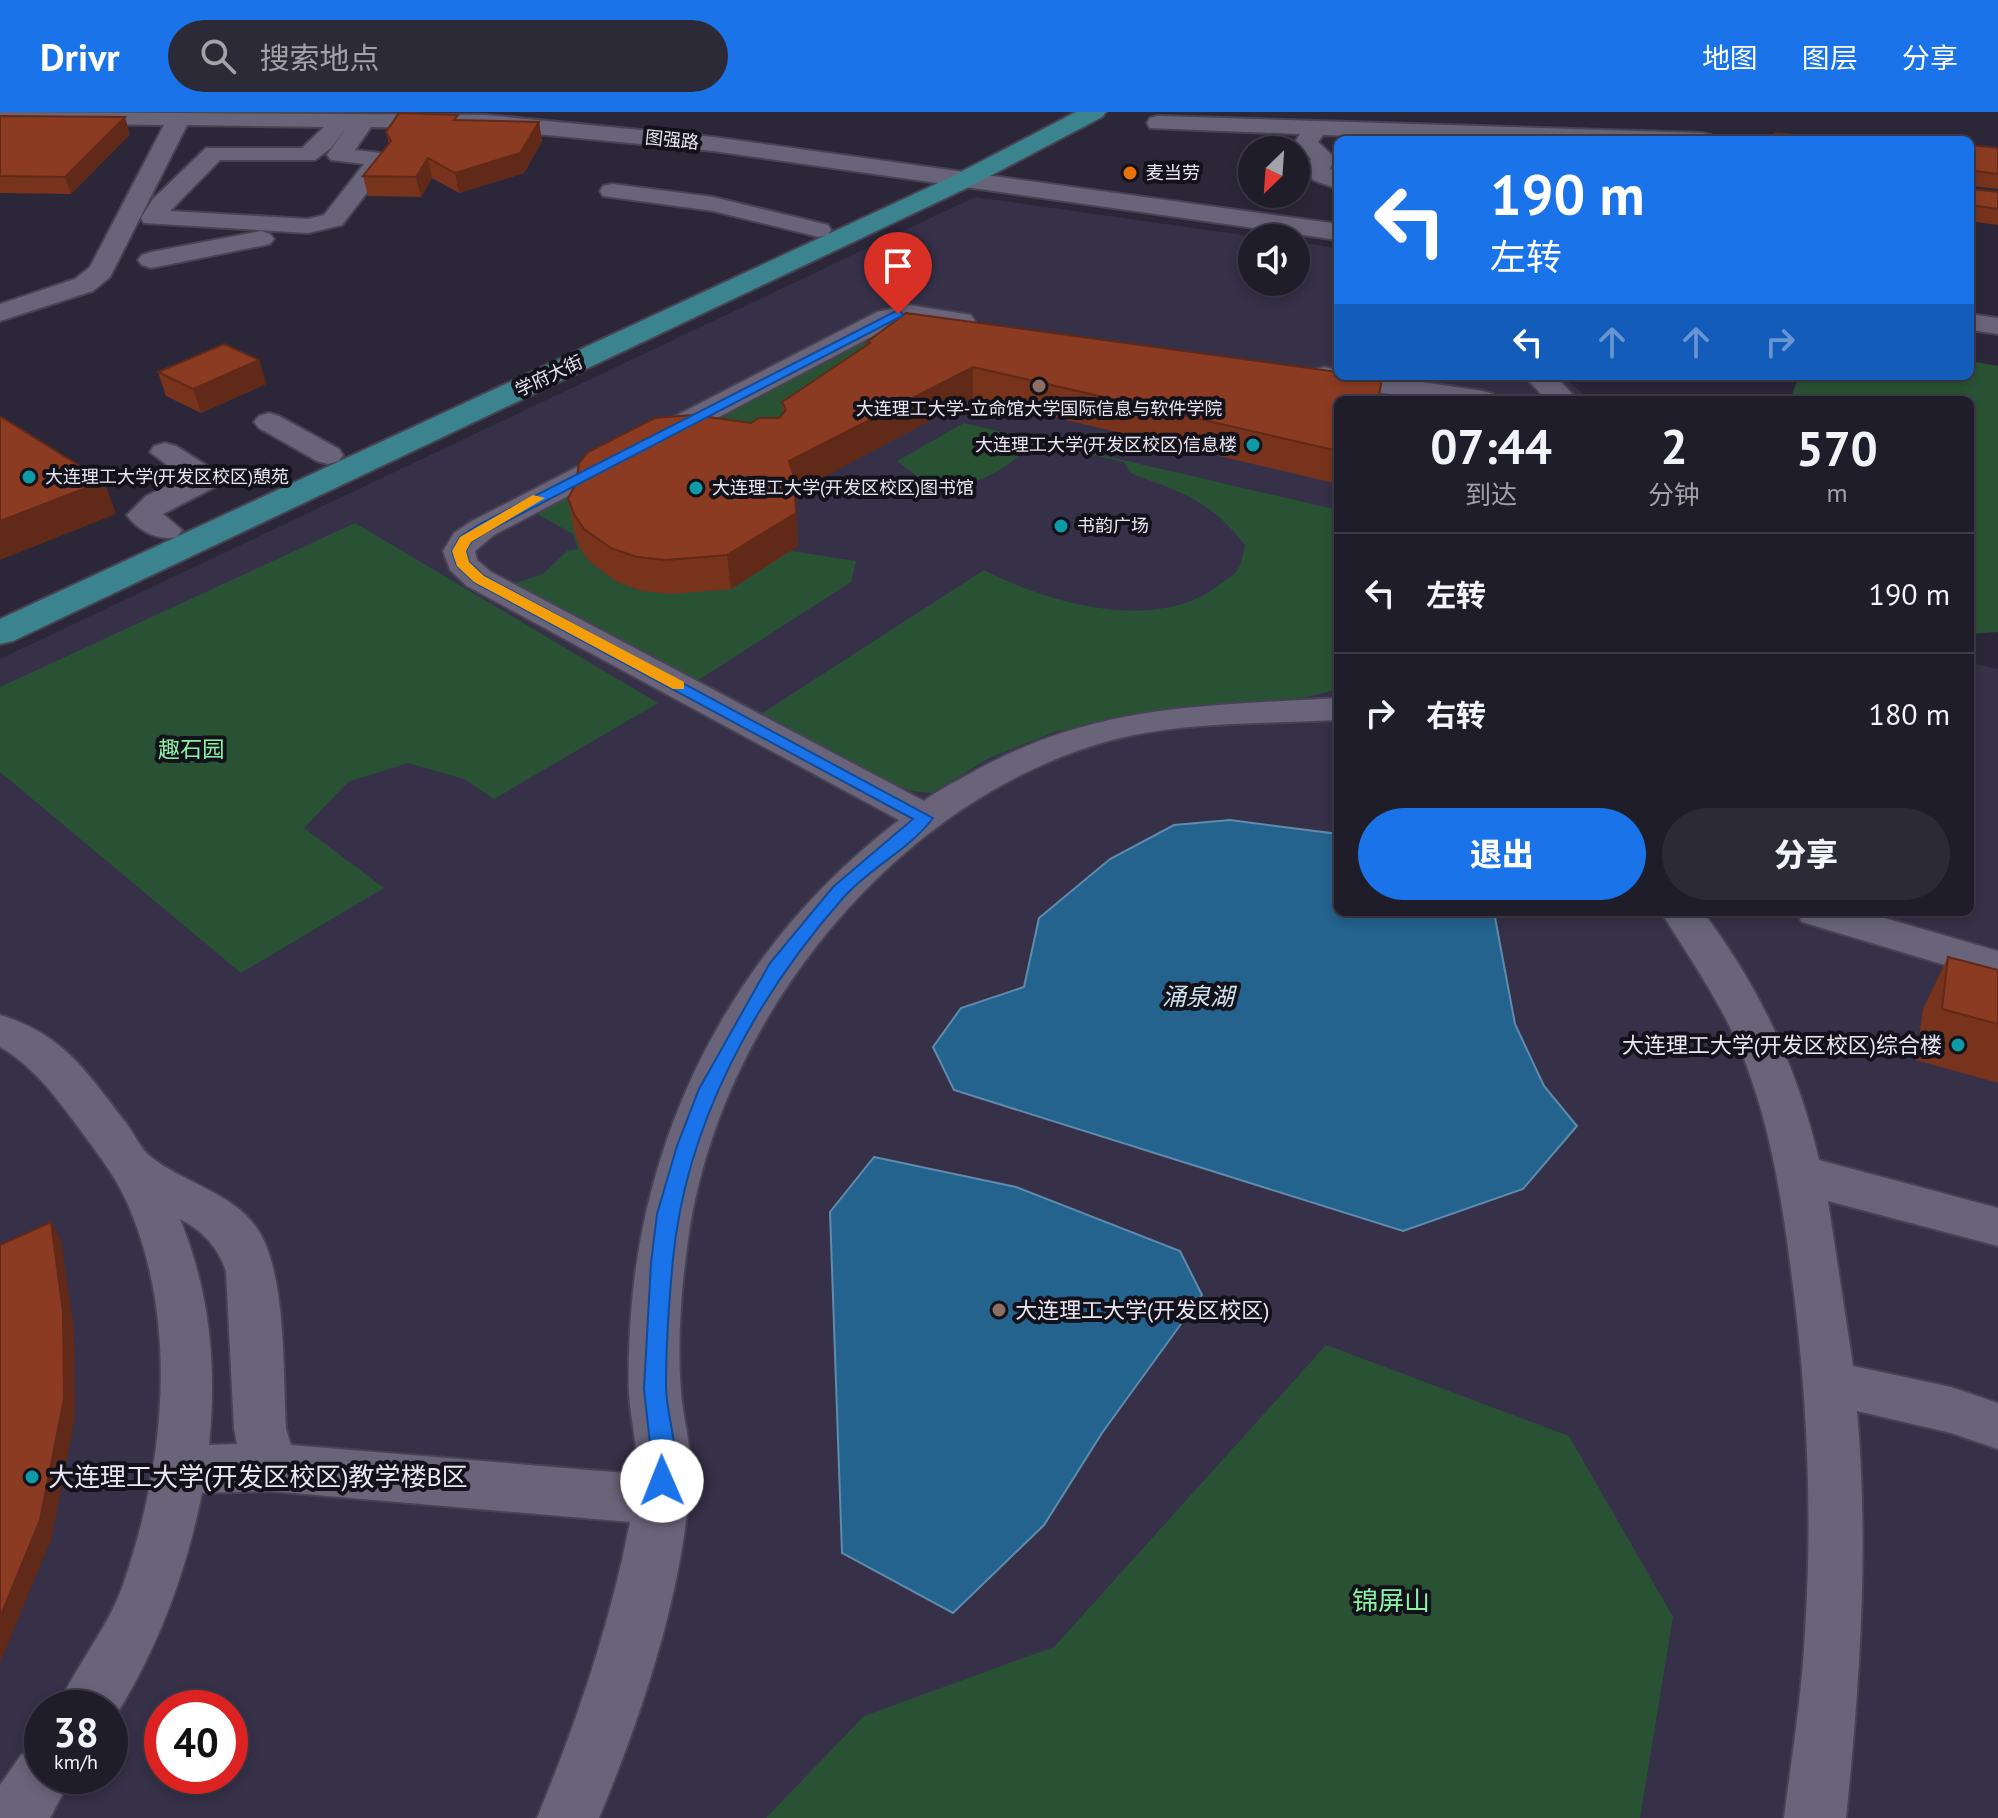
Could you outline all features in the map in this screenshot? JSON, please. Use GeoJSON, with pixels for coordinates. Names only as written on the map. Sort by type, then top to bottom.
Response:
{"type":"FeatureCollection","features":[{"type":"Feature","properties":{"kind":"main road","name":"学府大街"},"geometry":{"type":"LineString","coordinates":[[0,607],[936,177],[1064,112]]}},
{"type":"Feature","properties":{"kind":"main road","name":"学府大街"},"geometry":{"type":"LineString","coordinates":[[0,633],[968,179],[1094,112]]}},
{"type":"Feature","properties":{"kind":"street","name":"图强路"},"geometry":{"type":"LineString","coordinates":[[0,116],[486,122],[652,138],[936,177],[1334,224]]}},
{"type":"Feature","properties":{"kind":"street"},"geometry":{"type":"LineString","coordinates":[[0,313],[84,285],[101,271],[179,118]]}},
{"type":"Feature","properties":{"kind":"street"},"geometry":{"type":"LineString","coordinates":[[308,226],[153,218],[188,176],[214,153],[307,155],[353,120]]}},
{"type":"Feature","properties":{"kind":"street"},"geometry":{"type":"LineString","coordinates":[[151,260],[295,233],[308,226],[333,220],[381,159],[339,155],[353,120]]}},
{"type":"Feature","properties":{"kind":"street"},"geometry":{"type":"LineString","coordinates":[[1158,123],[1584,136]]}},
{"type":"Feature","properties":{"kind":"street"},"geometry":{"type":"LineString","coordinates":[[1317,127],[1305,143],[1330,158],[1318,169],[1321,175],[1334,180]]}},
{"type":"Feature","properties":{"kind":"street"},"geometry":{"type":"LineString","coordinates":[[612,191],[713,204],[819,230]]}},
{"type":"Feature","properties":{"kind":"street"},"geometry":{"type":"LineString","coordinates":[[1200,195],[1334,224]]}},
{"type":"Feature","properties":{"kind":"street"},"geometry":{"type":"LineString","coordinates":[[1974,304],[1998,307]]}},
{"type":"Feature","properties":{"kind":"street"},"geometry":{"type":"LineString","coordinates":[[925,818],[479,579],[462,563],[459,551],[465,540],[483,528],[898,314],[985,325]]}},
{"type":"Feature","properties":{"kind":"street"},"geometry":{"type":"LineString","coordinates":[[1974,323],[1998,326]]}},
{"type":"Feature","properties":{"kind":"street"},"geometry":{"type":"LineString","coordinates":[[1289,371],[1334,378]]}},
{"type":"Feature","properties":{"kind":"street"},"geometry":{"type":"LineString","coordinates":[[1349,380],[1456,396]]}},
{"type":"Feature","properties":{"kind":"street"},"geometry":{"type":"LineString","coordinates":[[1526,388],[1551,396]]}},
{"type":"Feature","properties":{"kind":"street"},"geometry":{"type":"LineString","coordinates":[[705,412],[745,429]]}},
{"type":"Feature","properties":{"kind":"street"},"geometry":{"type":"LineString","coordinates":[[269,422],[328,455]]}},
{"type":"Feature","properties":{"kind":"street"},"geometry":{"type":"LineString","coordinates":[[165,452],[206,479],[157,503],[143,515],[166,530]]}},
{"type":"Feature","properties":{"kind":"street"},"geometry":{"type":"LineString","coordinates":[[568,1818],[620,1686],[640,1609],[660,1500],[664,1462],[655,1389],[668,1214],[687,1146],[708,1089],[776,968],[839,891],[925,818],[979,780],[1038,752],[1094,733],[1187,715],[1334,709]]}},
{"type":"Feature","properties":{"kind":"street"},"geometry":{"type":"LineString","coordinates":[[1270,711],[1334,719]]}},
{"type":"Feature","properties":{"kind":"street"},"geometry":{"type":"LineString","coordinates":[[1684,916],[1718,965],[1768,1065],[1797,1170],[1816,1277],[1829,1383],[1835,1472],[1834,1631],[1815,1818]]}},
{"type":"Feature","properties":{"kind":"street"},"geometry":{"type":"LineString","coordinates":[[1829,916],[1998,966]]}},
{"type":"Feature","properties":{"kind":"street"},"geometry":{"type":"LineString","coordinates":[[0,1031],[38,1051],[112,1135],[168,1241],[183,1303],[187,1379],[182,1470],[159,1563],[126,1645],[98,1690]]}},
{"type":"Feature","properties":{"kind":"street"},"geometry":{"type":"LineString","coordinates":[[132,1169],[217,1217],[240,1241],[251,1271],[260,1429],[270,1467]]}},
{"type":"Feature","properties":{"kind":"street"},"geometry":{"type":"LineString","coordinates":[[1797,1170],[1816,1180],[1998,1227]]}},
{"type":"Feature","properties":{"kind":"street"},"geometry":{"type":"LineString","coordinates":[[1829,1383],[1951,1410],[1998,1426]]}},
{"type":"Feature","properties":{"kind":"street"},"geometry":{"type":"LineString","coordinates":[[182,1470],[270,1467],[660,1500]]}},
{"type":"Feature","properties":{"kind":"street"},"geometry":{"type":"LineString","coordinates":[[14,1818],[30,1794]]}},
{"type":"Feature","properties":{"kind":"shaded area","name":"大连理工大学(开发区校区)"},"geometry":{"type":"Polygon","coordinates":[[[975,197],[1238,234],[1238,296],[1310,296],[1310,244],[1334,247],[1334,380],[1567,380],[1586,396],[1334,396],[1334,916],[1974,916],[1974,664],[1998,669],[1998,1818],[0,1818],[0,659],[975,197]]]}},
{"type":"Feature","properties":{"kind":"green space"},"geometry":{"type":"Polygon","coordinates":[[[855,339],[897,349],[771,441],[718,415],[855,339]]]}},
{"type":"Feature","properties":{"kind":"green space"},"geometry":{"type":"Polygon","coordinates":[[[1974,362],[1998,366],[1998,632],[1974,634],[1974,396],[1792,396],[1798,380],[1974,380],[1974,362]]]}},
{"type":"Feature","properties":{"kind":"green space"},"geometry":{"type":"Polygon","coordinates":[[[964,423],[1334,509],[1334,690],[1307,697],[1184,708],[1057,731],[989,758],[932,793],[884,788],[753,719],[984,570],[1070,602],[1102,608],[1165,608],[1193,600],[1230,577],[1239,567],[1245,545],[1207,507],[1180,492],[1130,473],[1124,462],[1029,440],[1013,460],[989,476],[961,486],[935,490],[897,461],[964,423]]]}},
{"type":"Feature","properties":{"kind":"green space"},"geometry":{"type":"Polygon","coordinates":[[[607,468],[574,531],[580,548],[590,562],[617,582],[642,591],[791,551],[856,561],[851,582],[686,688],[509,585],[543,574],[567,551],[578,549],[573,534],[533,512],[607,468]]]}},
{"type":"Feature","properties":{"kind":"green space","name":"趣石园"},"geometry":{"type":"Polygon","coordinates":[[[355,523],[658,703],[494,799],[464,779],[408,763],[348,782],[304,828],[384,888],[241,973],[0,772],[0,687],[355,523]]]}},
{"type":"Feature","properties":{"kind":"green space","name":"锦屏山"},"geometry":{"type":"Polygon","coordinates":[[[1326,1345],[1569,1436],[1673,1617],[1640,1818],[766,1818],[864,1716],[1054,1647],[1326,1345]]]}},
{"type":"Feature","properties":{"kind":"water","name":"涌泉湖"},"geometry":{"type":"Polygon","coordinates":[[[1230,820],[1334,833],[1334,916],[1495,916],[1515,1024],[1544,1086],[1577,1126],[1523,1189],[1403,1231],[954,1090],[933,1047],[961,1008],[1024,987],[1039,918],[1110,859],[1174,825],[1230,820]]]}},
{"type":"Feature","properties":{"kind":"water"},"geometry":{"type":"Polygon","coordinates":[[[874,1157],[1016,1187],[1180,1251],[1202,1295],[1102,1433],[1044,1525],[953,1613],[842,1553],[830,1212],[874,1157]]]}},
{"type":"Feature","properties":{"kind":"building"},"geometry":{"type":"Polygon","coordinates":[[[399,113],[458,115],[454,120],[539,122],[520,153],[455,173],[428,158],[416,177],[363,176],[391,141],[386,132],[399,113]]]}},
{"type":"Feature","properties":{"kind":"building"},"geometry":{"type":"Polygon","coordinates":[[[0,116],[125,117],[65,177],[0,176],[0,116]]]}},
{"type":"Feature","properties":{"kind":"building"},"geometry":{"type":"Polygon","coordinates":[[[1775,133],[1804,136],[1775,136],[1775,133]]]}},
{"type":"Feature","properties":{"kind":"building"},"geometry":{"type":"Polygon","coordinates":[[[1974,145],[1998,148],[1998,174],[1974,171],[1974,145]]]}},
{"type":"Feature","properties":{"kind":"building"},"geometry":{"type":"Polygon","coordinates":[[[1974,189],[1998,192],[1998,209],[1974,206],[1974,189]]]}},
{"type":"Feature","properties":{"kind":"building"},"geometry":{"type":"Polygon","coordinates":[[[906,313],[1334,371],[1334,380],[1382,380],[1379,396],[1334,396],[1334,450],[973,367],[789,461],[794,477],[796,513],[727,555],[666,560],[637,557],[611,548],[584,529],[574,514],[568,498],[576,484],[579,463],[588,452],[655,418],[694,415],[751,423],[759,418],[779,418],[786,410],[782,402],[870,343],[867,342],[906,313]]]}},
{"type":"Feature","properties":{"kind":"building"},"geometry":{"type":"Polygon","coordinates":[[[224,344],[259,360],[193,389],[158,372],[224,344]]]}},
{"type":"Feature","properties":{"kind":"building"},"geometry":{"type":"Polygon","coordinates":[[[0,416],[104,481],[0,521],[0,416]]]}},
{"type":"Feature","properties":{"kind":"building"},"geometry":{"type":"Polygon","coordinates":[[[1948,957],[1998,970],[1998,1024],[1942,1009],[1948,957]]]}},
{"type":"Feature","properties":{"kind":"building","name":"大连理工大学(开发区校区)教学楼B区"},"geometry":{"type":"Polygon","coordinates":[[[51,1222],[63,1312],[64,1399],[40,1520],[0,1617],[0,1245],[51,1222]]]}},
{"type":"Feature","properties":{"kind":"slow traffic"},"geometry":{"type":"LineString","coordinates":[[538,498],[465,540],[459,551],[462,563],[479,579],[678,686]]}},
{"type":"Feature","properties":{"kind":"place","name":"麦当劳"},"geometry":{"type":"Point","coordinates":[1130,173]}},
{"type":"Feature","properties":{"kind":"place","name":"大连理工大学-立命馆大学国际信息与软件学院"},"geometry":{"type":"Point","coordinates":[1039,386]}},
{"type":"Feature","properties":{"kind":"place","name":"大连理工大学(开发区校区)信息楼"},"geometry":{"type":"Point","coordinates":[1253,445]}},
{"type":"Feature","properties":{"kind":"place","name":"大连理工大学(开发区校区)憩苑"},"geometry":{"type":"Point","coordinates":[29,477]}},
{"type":"Feature","properties":{"kind":"place","name":"大连理工大学(开发区校区)图书馆"},"geometry":{"type":"Point","coordinates":[696,488]}},
{"type":"Feature","properties":{"kind":"place","name":"书韵广场"},"geometry":{"type":"Point","coordinates":[1061,526]}},
{"type":"Feature","properties":{"kind":"place","name":"大连理工大学(开发区校区)综合楼"},"geometry":{"type":"Point","coordinates":[1958,1045]}},
{"type":"Feature","properties":{"kind":"place","name":"大连理工大学(开发区校区)"},"geometry":{"type":"Point","coordinates":[999,1310]}},
{"type":"Feature","properties":{"kind":"place","name":"大连理工大学(开发区校区)教学楼B区"},"geometry":{"type":"Point","coordinates":[32,1477]}},
{"type":"Feature","properties":{"kind":"route"},"geometry":{"type":"LineString","coordinates":[[662,1481],[664,1462],[655,1389],[662,1263],[668,1214],[687,1146],[708,1089],[776,968],[839,891],[925,818],[479,579],[462,563],[459,551],[465,540],[483,528],[551,491],[898,314]]}}]}
